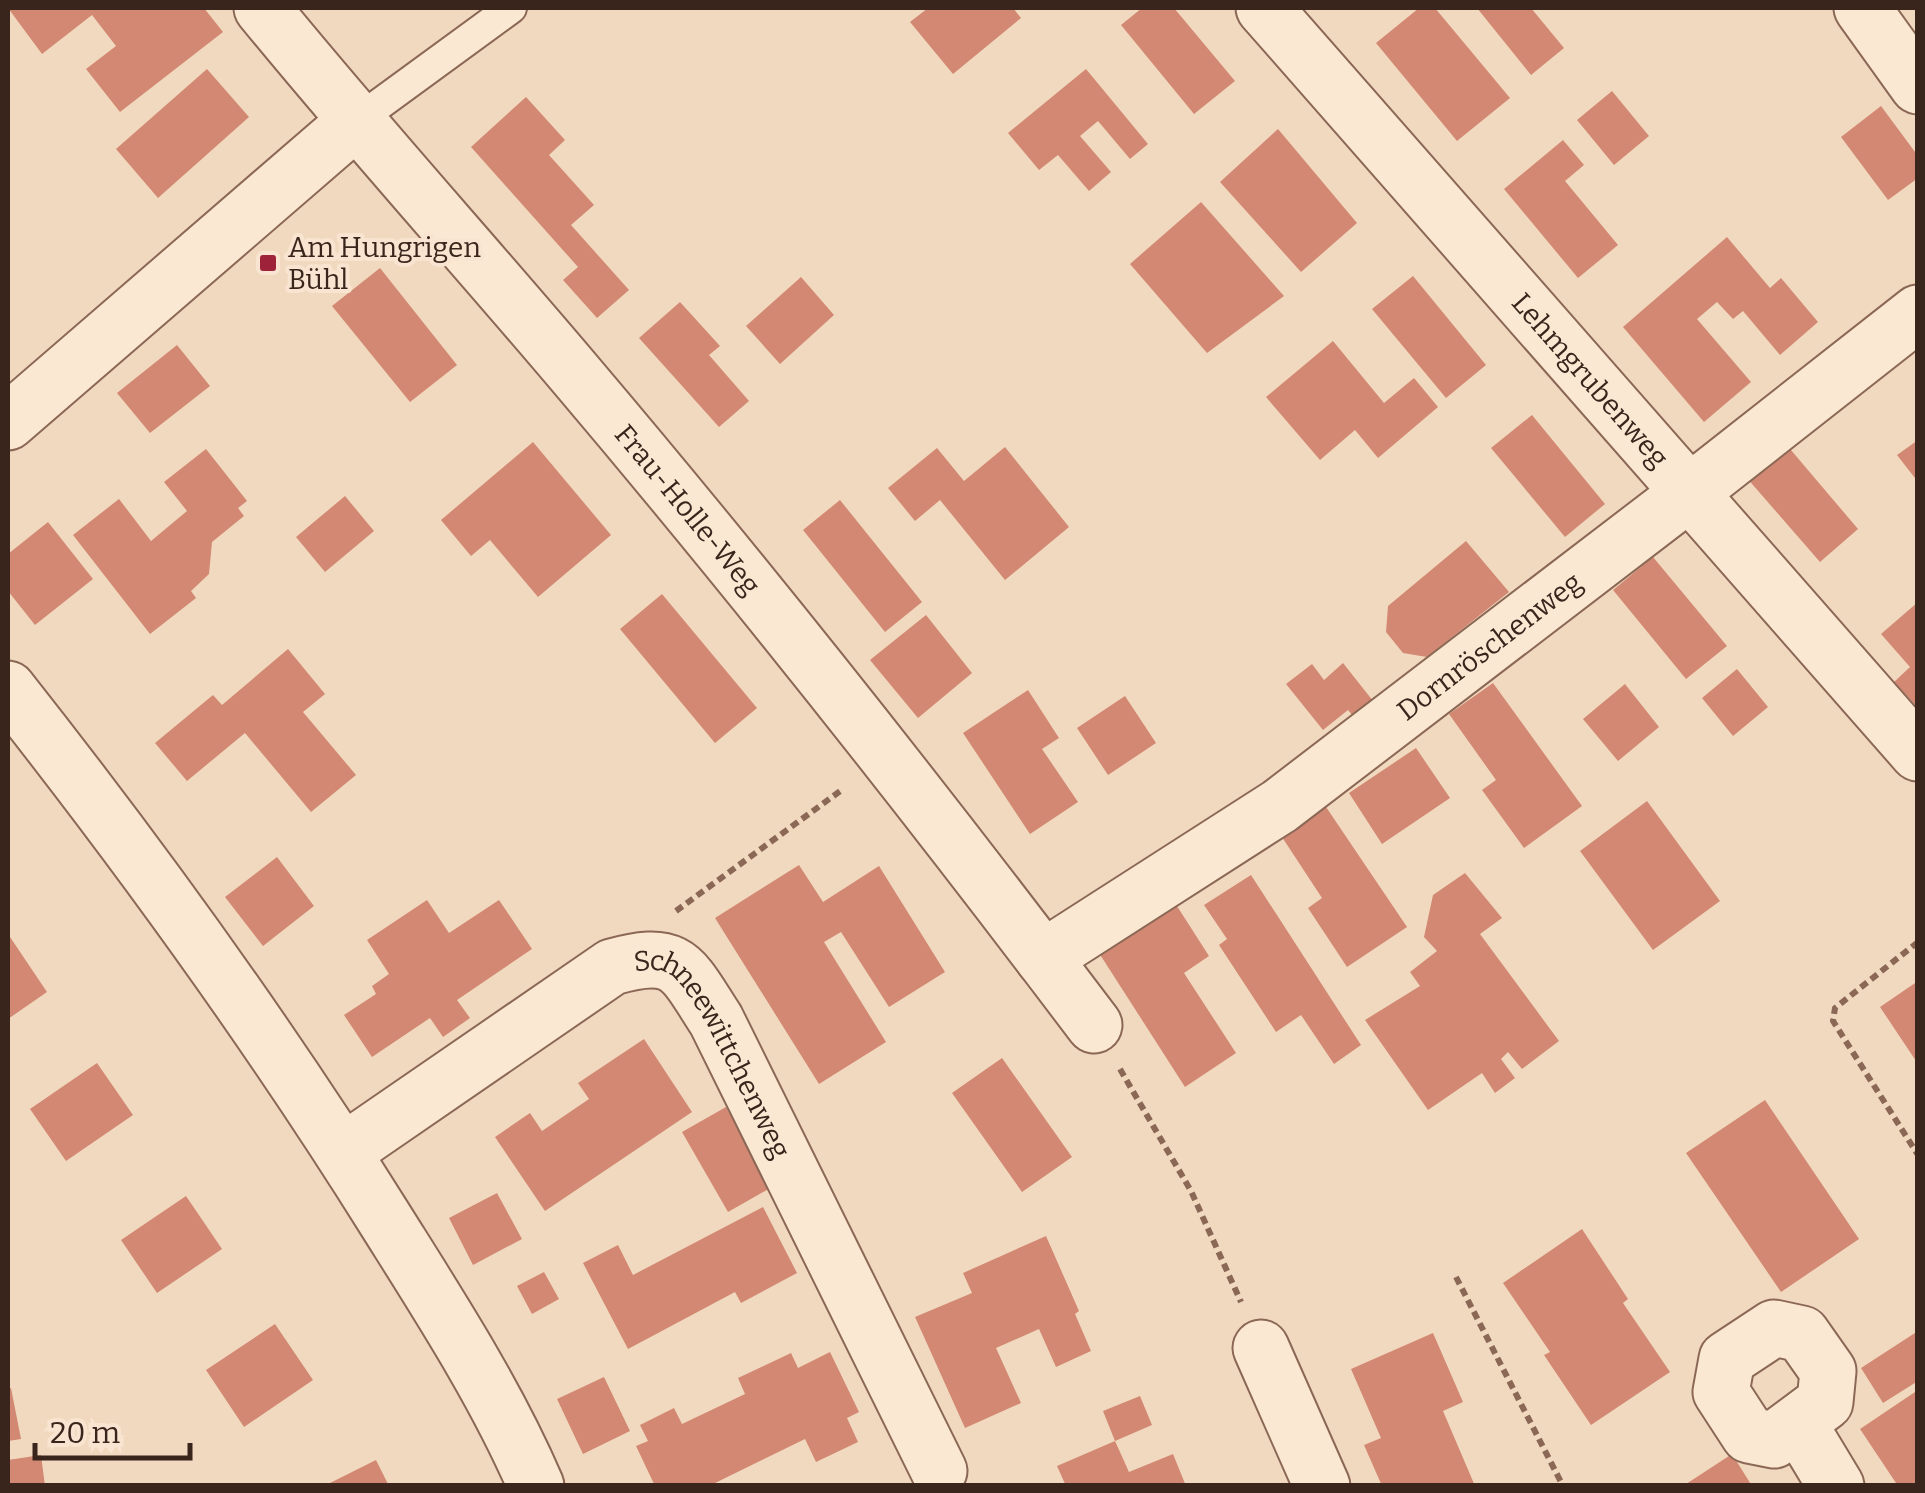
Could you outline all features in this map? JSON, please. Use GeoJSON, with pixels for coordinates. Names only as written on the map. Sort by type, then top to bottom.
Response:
{"type":"FeatureCollection","features":[{"type":"Feature","properties":{"kind":"street","name":"Frau-Holle-Weg"},"geometry":{"type":"LineString","coordinates":[[262,8],[355,122],[576,375],[888,755],[1094,1025]]}},
{"type":"Feature","properties":{"kind":"street","name":"Lehmgrubenweg"},"geometry":{"type":"LineString","coordinates":[[1264,8],[1918,753]]}},
{"type":"Feature","properties":{"kind":"street"},"geometry":{"type":"LineString","coordinates":[[1862,8],[1918,86]]}},
{"type":"Feature","properties":{"kind":"street"},"geometry":{"type":"LineString","coordinates":[[8,422],[355,122]]}},
{"type":"Feature","properties":{"kind":"street","name":"Dornröschenweg"},"geometry":{"type":"LineString","coordinates":[[1044,958],[1280,806],[1918,313]]}},
{"type":"Feature","properties":{"kind":"street"},"geometry":{"type":"LineString","coordinates":[[8,690],[102,809],[241,1001],[343,1152],[516,1438],[536,1486]]}},
{"type":"Feature","properties":{"kind":"street","name":"Schneewittchenweg"},"geometry":{"type":"LineString","coordinates":[[343,1152],[612,968],[648,957],[683,969],[716,1020],[939,1471]]}},
{"type":"Feature","properties":{"kind":"street"},"geometry":{"type":"LineString","coordinates":[[1261,1348],[1322,1486]]}},
{"type":"Feature","properties":{"kind":"street"},"geometry":{"type":"LineString","coordinates":[[1798,1423],[1836,1486]]}},
{"type":"Feature","properties":{"kind":"lane"},"geometry":{"type":"LineString","coordinates":[[355,122],[511,8]]}},
{"type":"Feature","properties":{"kind":"path"},"geometry":{"type":"LineString","coordinates":[[648,957],[664,920],[888,755]]}},
{"type":"Feature","properties":{"kind":"path"},"geometry":{"type":"LineString","coordinates":[[1918,942],[1835,1008],[1832,1022],[1918,1156]]}},
{"type":"Feature","properties":{"kind":"path"},"geometry":{"type":"LineString","coordinates":[[1094,1025],[1191,1191],[1261,1348]]}},
{"type":"Feature","properties":{"kind":"path"},"geometry":{"type":"LineString","coordinates":[[1456,1277],[1563,1486]]}},
{"type":"Feature","properties":{"kind":"building"},"geometry":{"type":"Polygon","coordinates":[[[8,8],[204,8],[223,32],[120,112],[86,69],[116,46],[92,15],[42,54],[8,8]]]}},
{"type":"Feature","properties":{"kind":"building"},"geometry":{"type":"Polygon","coordinates":[[[928,8],[1013,8],[1021,18],[953,74],[910,22],[928,8]]]}},
{"type":"Feature","properties":{"kind":"building"},"geometry":{"type":"Polygon","coordinates":[[[1142,8],[1174,8],[1235,81],[1194,114],[1121,25],[1142,8]]]}},
{"type":"Feature","properties":{"kind":"building"},"geometry":{"type":"Polygon","coordinates":[[[1419,8],[1435,8],[1510,98],[1457,141],[1376,43],[1419,8]]]}},
{"type":"Feature","properties":{"kind":"building"},"geometry":{"type":"Polygon","coordinates":[[[1477,8],[1531,8],[1564,48],[1531,75],[1477,8]]]}},
{"type":"Feature","properties":{"kind":"building"},"geometry":{"type":"Polygon","coordinates":[[[207,69],[249,117],[158,198],[116,149],[207,69]]]}},
{"type":"Feature","properties":{"kind":"building"},"geometry":{"type":"Polygon","coordinates":[[[1086,69],[1148,144],[1130,159],[1098,121],[1080,136],[1111,172],[1089,191],[1058,155],[1039,170],[1008,133],[1086,69]]]}},
{"type":"Feature","properties":{"kind":"building"},"geometry":{"type":"Polygon","coordinates":[[[1612,91],[1649,136],[1614,165],[1577,120],[1612,91]]]}},
{"type":"Feature","properties":{"kind":"building"},"geometry":{"type":"Polygon","coordinates":[[[526,97],[565,140],[549,155],[594,205],[571,225],[629,290],[597,318],[563,280],[578,267],[471,147],[526,97]]]}},
{"type":"Feature","properties":{"kind":"building"},"geometry":{"type":"Polygon","coordinates":[[[1881,106],[1918,156],[1918,178],[1888,200],[1841,137],[1881,106]]]}},
{"type":"Feature","properties":{"kind":"building"},"geometry":{"type":"Polygon","coordinates":[[[1278,129],[1357,223],[1301,272],[1220,182],[1278,129]]]}},
{"type":"Feature","properties":{"kind":"building"},"geometry":{"type":"Polygon","coordinates":[[[1563,140],[1584,165],[1565,181],[1618,245],[1578,278],[1504,189],[1563,140]]]}},
{"type":"Feature","properties":{"kind":"building"},"geometry":{"type":"Polygon","coordinates":[[[1201,202],[1284,296],[1207,353],[1130,264],[1201,202]]]}},
{"type":"Feature","properties":{"kind":"building"},"geometry":{"type":"Polygon","coordinates":[[[1727,237],[1770,288],[1781,278],[1818,322],[1780,355],[1743,311],[1733,319],[1717,302],[1697,319],[1751,382],[1704,422],[1623,327],[1727,237]]]}},
{"type":"Feature","properties":{"kind":"building"},"geometry":{"type":"Polygon","coordinates":[[[380,268],[457,365],[410,402],[332,306],[380,268]]]}},
{"type":"Feature","properties":{"kind":"building"},"geometry":{"type":"Polygon","coordinates":[[[1413,276],[1486,365],[1446,398],[1372,309],[1413,276]]]}},
{"type":"Feature","properties":{"kind":"building"},"geometry":{"type":"Polygon","coordinates":[[[801,277],[834,315],[780,364],[746,326],[801,277]]]}},
{"type":"Feature","properties":{"kind":"building"},"geometry":{"type":"Polygon","coordinates":[[[680,302],[720,346],[709,355],[749,401],[719,427],[639,338],[680,302]]]}},
{"type":"Feature","properties":{"kind":"building"},"geometry":{"type":"Polygon","coordinates":[[[1333,341],[1384,403],[1414,378],[1438,407],[1378,458],[1355,430],[1320,460],[1266,397],[1333,341]]]}},
{"type":"Feature","properties":{"kind":"building"},"geometry":{"type":"Polygon","coordinates":[[[177,345],[210,386],[150,433],[117,393],[177,345]]]}},
{"type":"Feature","properties":{"kind":"building"},"geometry":{"type":"Polygon","coordinates":[[[1532,415],[1605,504],[1565,537],[1491,448],[1532,415]]]}},
{"type":"Feature","properties":{"kind":"building"},"geometry":{"type":"Polygon","coordinates":[[[1918,440],[1918,482],[1897,455],[1918,440]]]}},
{"type":"Feature","properties":{"kind":"building"},"geometry":{"type":"Polygon","coordinates":[[[533,442],[611,535],[538,597],[490,540],[471,556],[441,520],[533,442]]]}},
{"type":"Feature","properties":{"kind":"building"},"geometry":{"type":"Polygon","coordinates":[[[1785,443],[1858,529],[1820,562],[1746,477],[1785,443]]]}},
{"type":"Feature","properties":{"kind":"building"},"geometry":{"type":"Polygon","coordinates":[[[1005,447],[1069,527],[1005,580],[940,500],[915,521],[888,488],[937,448],[964,481],[1005,447]]]}},
{"type":"Feature","properties":{"kind":"building"},"geometry":{"type":"Polygon","coordinates":[[[206,449],[247,501],[238,508],[244,516],[212,542],[209,574],[191,591],[196,598],[150,634],[73,535],[119,499],[151,541],[187,511],[164,482],[206,449]]]}},
{"type":"Feature","properties":{"kind":"building"},"geometry":{"type":"Polygon","coordinates":[[[345,496],[374,531],[325,572],[296,537],[345,496]]]}},
{"type":"Feature","properties":{"kind":"building"},"geometry":{"type":"Polygon","coordinates":[[[840,500],[922,602],[885,632],[803,530],[840,500]]]}},
{"type":"Feature","properties":{"kind":"building"},"geometry":{"type":"Polygon","coordinates":[[[48,522],[93,579],[35,625],[8,591],[8,554],[48,522]]]}},
{"type":"Feature","properties":{"kind":"building"},"geometry":{"type":"Polygon","coordinates":[[[1466,541],[1509,592],[1427,657],[1403,653],[1386,632],[1388,606],[1466,541]]]}},
{"type":"Feature","properties":{"kind":"building"},"geometry":{"type":"Polygon","coordinates":[[[1653,557],[1727,646],[1686,679],[1613,590],[1653,557]]]}},
{"type":"Feature","properties":{"kind":"building"},"geometry":{"type":"Polygon","coordinates":[[[662,594],[757,708],[715,743],[620,629],[662,594]]]}},
{"type":"Feature","properties":{"kind":"building"},"geometry":{"type":"Polygon","coordinates":[[[1918,602],[1918,708],[1894,682],[1910,667],[1881,634],[1918,602]]]}},
{"type":"Feature","properties":{"kind":"building"},"geometry":{"type":"Polygon","coordinates":[[[926,615],[972,673],[918,718],[870,660],[926,615]]]}},
{"type":"Feature","properties":{"kind":"building"},"geometry":{"type":"Polygon","coordinates":[[[288,649],[325,694],[303,712],[356,775],[311,812],[245,733],[187,781],[155,743],[213,695],[222,705],[288,649]]]}},
{"type":"Feature","properties":{"kind":"building"},"geometry":{"type":"Polygon","coordinates":[[[1343,663],[1377,706],[1357,721],[1348,710],[1323,730],[1286,684],[1312,664],[1324,680],[1343,663]]]}},
{"type":"Feature","properties":{"kind":"building"},"geometry":{"type":"Polygon","coordinates":[[[1737,669],[1768,707],[1733,736],[1702,698],[1737,669]]]}},
{"type":"Feature","properties":{"kind":"building"},"geometry":{"type":"Polygon","coordinates":[[[1493,683],[1582,806],[1524,848],[1482,790],[1496,780],[1449,714],[1493,683]]]}},
{"type":"Feature","properties":{"kind":"building"},"geometry":{"type":"Polygon","coordinates":[[[1625,684],[1659,727],[1618,761],[1583,719],[1625,684]]]}},
{"type":"Feature","properties":{"kind":"building"},"geometry":{"type":"Polygon","coordinates":[[[1028,690],[1059,738],[1042,749],[1078,802],[1030,834],[963,733],[1028,690]]]}},
{"type":"Feature","properties":{"kind":"building"},"geometry":{"type":"Polygon","coordinates":[[[1125,696],[1156,743],[1108,775],[1077,728],[1125,696]]]}},
{"type":"Feature","properties":{"kind":"building"},"geometry":{"type":"Polygon","coordinates":[[[1416,748],[1450,798],[1382,844],[1349,793],[1416,748]]]}},
{"type":"Feature","properties":{"kind":"building"},"geometry":{"type":"Polygon","coordinates":[[[1322,801],[1407,927],[1347,967],[1308,908],[1322,898],[1278,831],[1322,801]]]}},
{"type":"Feature","properties":{"kind":"building"},"geometry":{"type":"Polygon","coordinates":[[[1647,801],[1720,901],[1653,950],[1580,851],[1647,801]]]}},
{"type":"Feature","properties":{"kind":"building"},"geometry":{"type":"Polygon","coordinates":[[[277,857],[314,906],[263,946],[225,897],[277,857]]]}},
{"type":"Feature","properties":{"kind":"building"},"geometry":{"type":"Polygon","coordinates":[[[799,865],[823,902],[879,866],[945,972],[889,1007],[841,932],[824,942],[886,1042],[819,1084],[715,918],[799,865]]]}},
{"type":"Feature","properties":{"kind":"building"},"geometry":{"type":"Polygon","coordinates":[[[1465,873],[1502,918],[1480,934],[1559,1041],[1522,1069],[1508,1052],[1501,1059],[1515,1078],[1495,1093],[1482,1073],[1428,1110],[1365,1020],[1420,986],[1410,972],[1437,951],[1424,937],[1433,895],[1465,873]]]}},
{"type":"Feature","properties":{"kind":"building"},"geometry":{"type":"Polygon","coordinates":[[[1251,875],[1361,1045],[1334,1064],[1301,1015],[1276,1032],[1219,945],[1227,939],[1204,905],[1251,875]]]}},
{"type":"Feature","properties":{"kind":"building"},"geometry":{"type":"Polygon","coordinates":[[[427,900],[449,933],[499,900],[532,949],[457,1000],[470,1018],[443,1037],[430,1018],[372,1057],[344,1015],[376,994],[372,986],[389,974],[367,940],[427,900]]]}},
{"type":"Feature","properties":{"kind":"building"},"geometry":{"type":"Polygon","coordinates":[[[1175,903],[1209,956],[1184,973],[1236,1053],[1185,1087],[1099,953],[1175,903]]]}},
{"type":"Feature","properties":{"kind":"building"},"geometry":{"type":"Polygon","coordinates":[[[8,934],[47,992],[8,1019],[8,934]]]}},
{"type":"Feature","properties":{"kind":"building"},"geometry":{"type":"Polygon","coordinates":[[[1918,981],[1918,1064],[1880,1007],[1918,981]]]}},
{"type":"Feature","properties":{"kind":"building"},"geometry":{"type":"Polygon","coordinates":[[[644,1039],[692,1112],[545,1211],[495,1137],[530,1113],[542,1131],[589,1099],[578,1083],[644,1039]]]}},
{"type":"Feature","properties":{"kind":"building"},"geometry":{"type":"Polygon","coordinates":[[[1002,1058],[1072,1157],[1022,1192],[952,1093],[1002,1058]]]}},
{"type":"Feature","properties":{"kind":"building"},"geometry":{"type":"Polygon","coordinates":[[[97,1063],[133,1115],[66,1161],[30,1109],[97,1063]]]}},
{"type":"Feature","properties":{"kind":"building"},"geometry":{"type":"Polygon","coordinates":[[[1765,1100],[1859,1239],[1781,1292],[1686,1153],[1765,1100]]]}},
{"type":"Feature","properties":{"kind":"building"},"geometry":{"type":"Polygon","coordinates":[[[726,1107],[772,1187],[728,1212],[682,1132],[726,1107]]]}},
{"type":"Feature","properties":{"kind":"building"},"geometry":{"type":"Polygon","coordinates":[[[497,1193],[522,1239],[473,1265],[449,1218],[497,1193]]]}},
{"type":"Feature","properties":{"kind":"building"},"geometry":{"type":"Polygon","coordinates":[[[186,1196],[222,1249],[157,1293],[121,1240],[186,1196]]]}},
{"type":"Feature","properties":{"kind":"building"},"geometry":{"type":"Polygon","coordinates":[[[763,1207],[797,1273],[741,1303],[735,1292],[628,1349],[583,1263],[618,1245],[633,1275],[763,1207]]]}},
{"type":"Feature","properties":{"kind":"building"},"geometry":{"type":"Polygon","coordinates":[[[1582,1229],[1628,1299],[1623,1303],[1670,1372],[1591,1425],[1544,1355],[1550,1352],[1503,1283],[1582,1229]]]}},
{"type":"Feature","properties":{"kind":"building"},"geometry":{"type":"Polygon","coordinates":[[[1046,1236],[1079,1311],[1075,1314],[1091,1351],[1056,1367],[1039,1329],[996,1348],[1021,1403],[965,1428],[915,1317],[972,1293],[963,1273],[1046,1236]]]}},
{"type":"Feature","properties":{"kind":"building"},"geometry":{"type":"Polygon","coordinates":[[[544,1272],[559,1299],[532,1314],[517,1286],[544,1272]]]}},
{"type":"Feature","properties":{"kind":"building"},"geometry":{"type":"Polygon","coordinates":[[[275,1324],[313,1380],[244,1427],[206,1370],[275,1324]]]}},
{"type":"Feature","properties":{"kind":"building"},"geometry":{"type":"Polygon","coordinates":[[[1918,1331],[1918,1381],[1883,1403],[1861,1368],[1918,1331]]]}},
{"type":"Feature","properties":{"kind":"building"},"geometry":{"type":"Polygon","coordinates":[[[1433,1333],[1463,1402],[1443,1411],[1475,1486],[1382,1486],[1364,1445],[1381,1438],[1351,1369],[1433,1333]]]}},
{"type":"Feature","properties":{"kind":"building"},"geometry":{"type":"Polygon","coordinates":[[[830,1352],[859,1412],[847,1418],[858,1442],[816,1462],[805,1439],[709,1486],[655,1486],[636,1446],[648,1441],[640,1425],[674,1408],[682,1424],[745,1394],[738,1378],[791,1353],[798,1368],[830,1352]]]}},
{"type":"Feature","properties":{"kind":"building"},"geometry":{"type":"Polygon","coordinates":[[[604,1377],[630,1431],[583,1454],[557,1399],[604,1377]]]}},
{"type":"Feature","properties":{"kind":"building"},"geometry":{"type":"Polygon","coordinates":[[[11,1388],[21,1439],[8,1441],[8,1389],[11,1388]]]}},
{"type":"Feature","properties":{"kind":"building"},"geometry":{"type":"Polygon","coordinates":[[[1918,1390],[1918,1486],[1898,1486],[1860,1429],[1918,1390]]]}},
{"type":"Feature","properties":{"kind":"building"},"geometry":{"type":"Polygon","coordinates":[[[1140,1396],[1152,1425],[1115,1441],[1103,1411],[1140,1396]]]}},
{"type":"Feature","properties":{"kind":"building"},"geometry":{"type":"Polygon","coordinates":[[[1115,1441],[1129,1472],[1173,1454],[1186,1486],[1066,1486],[1057,1466],[1115,1441]]]}},
{"type":"Feature","properties":{"kind":"building"},"geometry":{"type":"Polygon","coordinates":[[[1732,1454],[1752,1486],[1683,1486],[1732,1454]]]}},
{"type":"Feature","properties":{"kind":"building"},"geometry":{"type":"Polygon","coordinates":[[[41,1455],[45,1486],[8,1486],[8,1460],[41,1455]]]}},
{"type":"Feature","properties":{"kind":"building"},"geometry":{"type":"Polygon","coordinates":[[[376,1460],[389,1486],[324,1486],[376,1460]]]}},
{"type":"Feature","properties":{"kind":"place","name":"Am Hungrigen Bühl"},"geometry":{"type":"Point","coordinates":[268,263]}}]}
